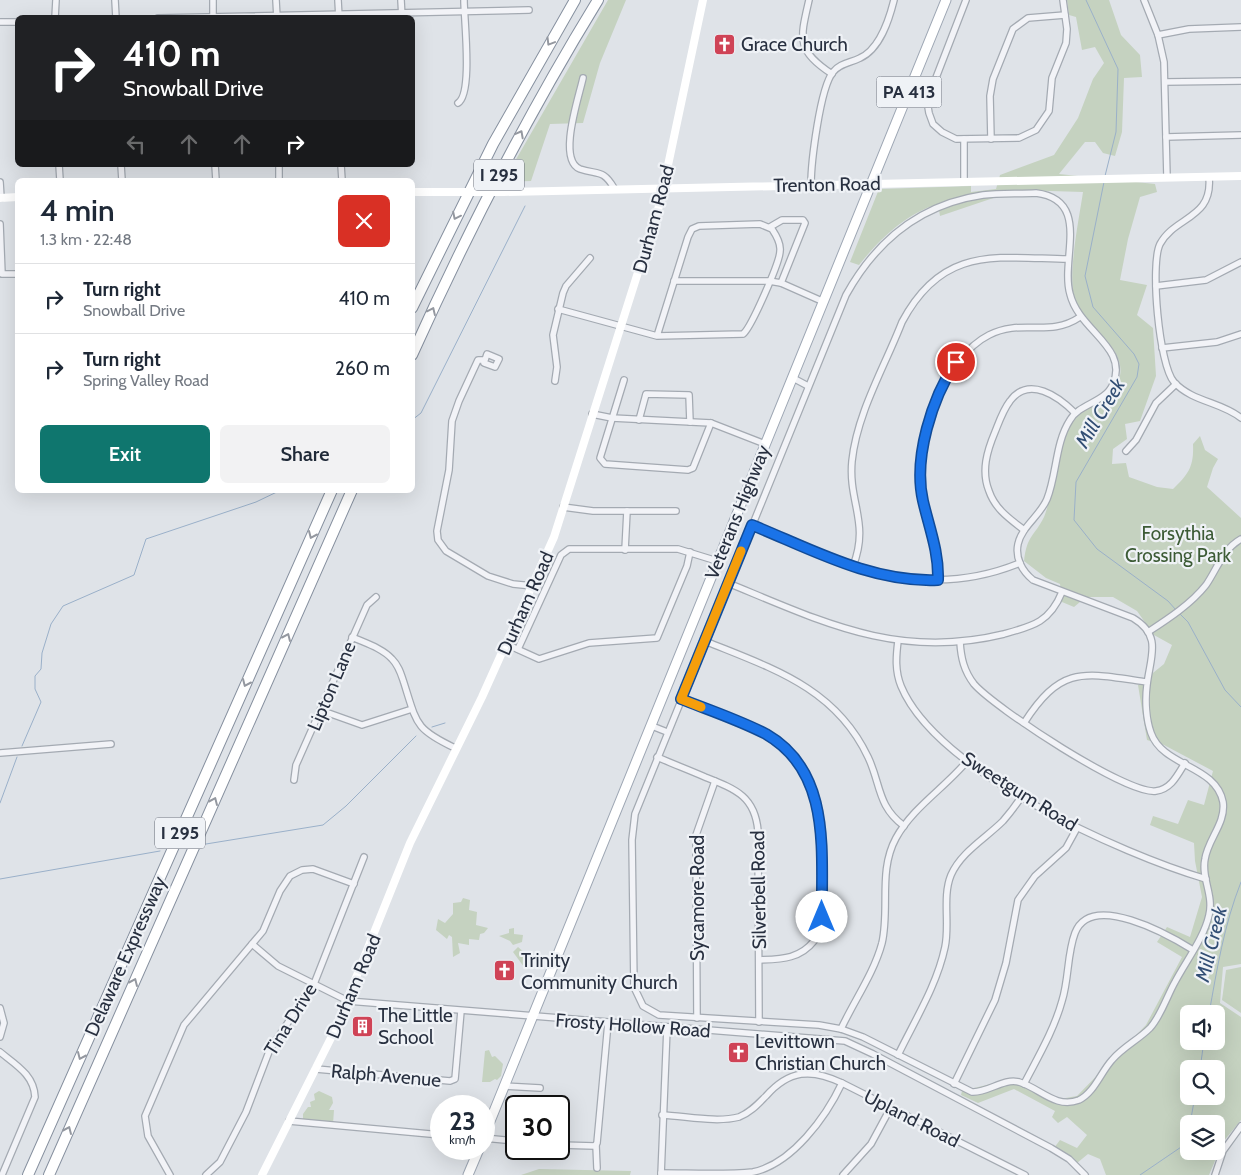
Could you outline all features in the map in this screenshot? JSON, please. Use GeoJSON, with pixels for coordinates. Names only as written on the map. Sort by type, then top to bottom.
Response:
{"type":"FeatureCollection","features":[{"type":"Feature","properties":{"kind":"highway","name":"I 295"},"geometry":{"type":"LineString","coordinates":[[415,302],[493,144],[576,0]]}},
{"type":"Feature","properties":{"kind":"highway","name":"I 295"},"geometry":{"type":"LineString","coordinates":[[415,349],[470,230],[514,146],[598,0]]}},
{"type":"Feature","properties":{"kind":"highway","name":"Delaware Expressway"},"geometry":{"type":"LineString","coordinates":[[28,1175],[331,493]]}},
{"type":"Feature","properties":{"kind":"highway","name":"Delaware Expressway"},"geometry":{"type":"LineString","coordinates":[[49,1175],[351,493]]}},
{"type":"Feature","properties":{"kind":"main road","name":"Durham Road"},"geometry":{"type":"LineString","coordinates":[[262,1175],[348,1001],[410,843],[455,748],[482,697],[554,537],[664,188],[703,0]]}},
{"type":"Feature","properties":{"kind":"main road","name":"Veterans Highway"},"geometry":{"type":"LineString","coordinates":[[495,1109],[946,0]]}},
{"type":"Feature","properties":{"kind":"main road","name":"Trenton Road"},"geometry":{"type":"LineString","coordinates":[[415,192],[503,192],[614,188],[1241,176]]}},
{"type":"Feature","properties":{"kind":"main road"},"geometry":{"type":"LineString","coordinates":[[0,198],[15,197]]}},
{"type":"Feature","properties":{"kind":"main road"},"geometry":{"type":"LineString","coordinates":[[468,1175],[474,1160]]}},
{"type":"Feature","properties":{"kind":"street"},"geometry":{"type":"LineString","coordinates":[[56,0],[56,15]]}},
{"type":"Feature","properties":{"kind":"street"},"geometry":{"type":"LineString","coordinates":[[115,0],[116,15]]}},
{"type":"Feature","properties":{"kind":"street"},"geometry":{"type":"LineString","coordinates":[[213,0],[213,15]]}},
{"type":"Feature","properties":{"kind":"street"},"geometry":{"type":"LineString","coordinates":[[276,0],[277,15]]}},
{"type":"Feature","properties":{"kind":"street"},"geometry":{"type":"LineString","coordinates":[[338,0],[339,15]]}},
{"type":"Feature","properties":{"kind":"street"},"geometry":{"type":"LineString","coordinates":[[401,0],[402,15],[529,10]]}},
{"type":"Feature","properties":{"kind":"street"},"geometry":{"type":"LineString","coordinates":[[458,103],[465,96],[464,0]]}},
{"type":"Feature","properties":{"kind":"street"},"geometry":{"type":"LineString","coordinates":[[810,0],[802,33],[804,48],[812,60],[832,74]]}},
{"type":"Feature","properties":{"kind":"street"},"geometry":{"type":"LineString","coordinates":[[811,185],[813,148],[828,81],[832,74],[843,64],[864,56],[875,46],[894,0]]}},
{"type":"Feature","properties":{"kind":"street"},"geometry":{"type":"LineString","coordinates":[[966,0],[927,101],[931,119],[938,129],[951,137],[964,139],[1024,136],[1036,130],[1046,118],[1050,107],[1052,78],[1067,38],[1063,0]]}},
{"type":"Feature","properties":{"kind":"street"},"geometry":{"type":"LineString","coordinates":[[1144,0],[1163,53],[1167,177]]}},
{"type":"Feature","properties":{"kind":"street"},"geometry":{"type":"LineString","coordinates":[[991,139],[992,84],[1013,30],[1028,18],[1065,15]]}},
{"type":"Feature","properties":{"kind":"street"},"geometry":{"type":"LineString","coordinates":[[0,22],[15,22]]}},
{"type":"Feature","properties":{"kind":"street"},"geometry":{"type":"LineString","coordinates":[[1158,35],[1189,29],[1241,27]]}},
{"type":"Feature","properties":{"kind":"street"},"geometry":{"type":"LineString","coordinates":[[583,78],[569,144],[569,157],[572,164],[579,168],[603,174],[614,188]]}},
{"type":"Feature","properties":{"kind":"street"},"geometry":{"type":"LineString","coordinates":[[1165,82],[1241,81]]}},
{"type":"Feature","properties":{"kind":"street"},"geometry":{"type":"LineString","coordinates":[[1166,137],[1241,135]]}},
{"type":"Feature","properties":{"kind":"street"},"geometry":{"type":"LineString","coordinates":[[964,139],[964,181]]}},
{"type":"Feature","properties":{"kind":"street"},"geometry":{"type":"LineString","coordinates":[[1208,176],[1208,193],[1202,207],[1170,233],[1161,243],[1156,260],[1156,286],[1162,348],[1167,370],[1176,384],[1196,397],[1241,418]]}},
{"type":"Feature","properties":{"kind":"street"},"geometry":{"type":"LineString","coordinates":[[991,181],[993,194]]}},
{"type":"Feature","properties":{"kind":"street"},"geometry":{"type":"LineString","coordinates":[[0,182],[0,198]]}},
{"type":"Feature","properties":{"kind":"street"},"geometry":{"type":"LineString","coordinates":[[1036,193],[1056,199],[1065,209],[1070,219],[1071,230],[1068,259],[1069,290],[1072,301],[1080,317],[1110,350],[1116,369],[1113,384],[1108,392],[1075,413],[1063,434],[1047,498],[1024,530],[1018,544],[1020,563],[1033,580],[1133,618],[1148,632],[1153,650],[1147,682],[1147,705],[1151,733],[1159,746],[1214,784],[1223,802],[1221,822],[1205,858],[1210,912],[1193,950],[1150,1028],[1112,1060],[1085,1096],[1072,1102],[1060,1102],[1024,1084],[1013,1081],[978,1092],[954,1084],[898,1055],[841,1029],[819,1025],[663,1016],[653,1013],[640,1002],[634,987],[633,821],[639,800],[808,386],[846,294],[857,274],[879,247],[901,228],[931,210],[966,198],[993,194],[1036,193]]}},
{"type":"Feature","properties":{"kind":"street"},"geometry":{"type":"LineString","coordinates":[[770,227],[782,220],[803,220],[805,223],[781,283]]}},
{"type":"Feature","properties":{"kind":"street"},"geometry":{"type":"LineString","coordinates":[[0,224],[2,274],[15,274]]}},
{"type":"Feature","properties":{"kind":"street"},"geometry":{"type":"LineString","coordinates":[[558,309],[657,336],[743,334],[752,323],[780,252],[775,233],[770,227],[760,224],[696,227],[688,237],[657,336]]}},
{"type":"Feature","properties":{"kind":"street"},"geometry":{"type":"LineString","coordinates":[[853,566],[859,548],[861,532],[853,488],[852,463],[856,442],[902,322],[913,304],[939,278],[971,261],[1006,256],[1068,259]]}},
{"type":"Feature","properties":{"kind":"street"},"geometry":{"type":"LineString","coordinates":[[555,381],[557,367],[553,335],[558,309],[566,286],[590,258]]}},
{"type":"Feature","properties":{"kind":"street"},"geometry":{"type":"LineString","coordinates":[[1156,286],[1206,280],[1241,262]]}},
{"type":"Feature","properties":{"kind":"street"},"geometry":{"type":"LineString","coordinates":[[674,280],[769,281],[781,283],[824,302]]}},
{"type":"Feature","properties":{"kind":"street"},"geometry":{"type":"LineString","coordinates":[[938,580],[936,547],[923,501],[920,469],[925,434],[952,368],[968,350],[995,332],[1026,326],[1058,328],[1080,317]]}},
{"type":"Feature","properties":{"kind":"street"},"geometry":{"type":"LineString","coordinates":[[1162,348],[1217,342],[1241,334]]}},
{"type":"Feature","properties":{"kind":"street"},"geometry":{"type":"LineString","coordinates":[[486,360],[480,359],[475,365],[454,414],[450,430],[448,481],[436,534],[439,543],[446,551],[476,570],[497,580],[533,586]]}},
{"type":"Feature","properties":{"kind":"street"},"geometry":{"type":"LineString","coordinates":[[793,378],[808,386]]}},
{"type":"Feature","properties":{"kind":"street"},"geometry":{"type":"LineString","coordinates":[[624,380],[600,458],[605,464],[688,470],[696,464],[711,423]]}},
{"type":"Feature","properties":{"kind":"street"},"geometry":{"type":"LineString","coordinates":[[1126,451],[1136,440],[1156,403],[1176,384]]}},
{"type":"Feature","properties":{"kind":"street"},"geometry":{"type":"LineString","coordinates":[[1024,530],[997,506],[986,484],[986,458],[1000,418],[1011,399],[1030,390],[1044,390],[1056,395],[1075,413]]}},
{"type":"Feature","properties":{"kind":"street"},"geometry":{"type":"LineString","coordinates":[[639,420],[646,394],[689,395],[690,422]]}},
{"type":"Feature","properties":{"kind":"street"},"geometry":{"type":"LineString","coordinates":[[592,414],[612,418],[711,423],[764,444]]}},
{"type":"Feature","properties":{"kind":"street"},"geometry":{"type":"LineString","coordinates":[[564,507],[627,512],[676,511]]}},
{"type":"Feature","properties":{"kind":"street"},"geometry":{"type":"LineString","coordinates":[[625,550],[627,512]]}},
{"type":"Feature","properties":{"kind":"street"},"geometry":{"type":"LineString","coordinates":[[752,525],[853,566],[889,576],[938,580],[976,576],[1020,563]]}},
{"type":"Feature","properties":{"kind":"street"},"geometry":{"type":"LineString","coordinates":[[1148,632],[1181,609],[1202,589],[1227,550],[1241,539]]}},
{"type":"Feature","properties":{"kind":"street"},"geometry":{"type":"LineString","coordinates":[[518,649],[564,551],[569,549],[678,549],[717,562]]}},
{"type":"Feature","properties":{"kind":"street"},"geometry":{"type":"LineString","coordinates":[[506,644],[539,659],[588,643],[657,638],[687,566],[690,552]]}},
{"type":"Feature","properties":{"kind":"street"},"geometry":{"type":"LineString","coordinates":[[728,583],[831,625],[858,634],[898,641],[960,642],[1009,632],[1042,621],[1055,609],[1062,592]]}},
{"type":"Feature","properties":{"kind":"street","name":"Lipton Lane"},"geometry":{"type":"LineString","coordinates":[[294,780],[296,765],[352,637],[367,605],[376,597]]}},
{"type":"Feature","properties":{"kind":"street"},"geometry":{"type":"LineString","coordinates":[[352,637],[383,652],[393,660],[400,672],[420,728],[430,736],[455,748]]}},
{"type":"Feature","properties":{"kind":"street"},"geometry":{"type":"LineString","coordinates":[[705,641],[788,676],[830,704],[850,728],[868,756],[888,813],[904,826]]}},
{"type":"Feature","properties":{"kind":"street","name":"Sweetgum Road"},"geometry":{"type":"LineString","coordinates":[[898,641],[896,670],[906,697],[927,726],[968,760],[1022,796],[1077,828],[1159,864],[1206,879]]}},
{"type":"Feature","properties":{"kind":"street"},"geometry":{"type":"LineString","coordinates":[[960,642],[962,661],[974,683],[1024,723],[1096,767],[1148,791],[1167,787],[1185,764]]}},
{"type":"Feature","properties":{"kind":"street"},"geometry":{"type":"LineString","coordinates":[[1024,723],[1047,691],[1074,677],[1096,675],[1147,682]]}},
{"type":"Feature","properties":{"kind":"street"},"geometry":{"type":"LineString","coordinates":[[681,699],[751,728],[780,745],[806,774],[817,800],[821,823],[822,855],[820,929],[806,949],[794,957],[760,960]]}},
{"type":"Feature","properties":{"kind":"street"},"geometry":{"type":"LineString","coordinates":[[320,710],[362,725],[412,709]]}},
{"type":"Feature","properties":{"kind":"street"},"geometry":{"type":"LineString","coordinates":[[652,726],[667,732]]}},
{"type":"Feature","properties":{"kind":"street"},"geometry":{"type":"LineString","coordinates":[[0,753],[111,744]]}},
{"type":"Feature","properties":{"kind":"street","name":"Silverbell Road"},"geometry":{"type":"LineString","coordinates":[[658,757],[716,781],[741,794],[756,816],[758,831],[760,960],[759,1022]]}},
{"type":"Feature","properties":{"kind":"street"},"geometry":{"type":"LineString","coordinates":[[841,1029],[880,950],[885,921],[886,865],[891,849],[904,826],[968,760]]}},
{"type":"Feature","properties":{"kind":"street","name":"Sycamore Road"},"geometry":{"type":"LineString","coordinates":[[696,1018],[696,835],[716,781]]}},
{"type":"Feature","properties":{"kind":"street"},"geometry":{"type":"LineString","coordinates":[[898,1055],[941,965],[946,944],[947,895],[951,874],[964,856],[1003,820],[1022,796]]}},
{"type":"Feature","properties":{"kind":"street"},"geometry":{"type":"LineString","coordinates":[[954,1084],[990,1012],[1000,985],[1018,900],[1035,876],[1066,848],[1077,828]]}},
{"type":"Feature","properties":{"kind":"street","name":"Tina Drive"},"geometry":{"type":"LineString","coordinates":[[206,1175],[220,1162],[246,1112],[270,1049],[314,984],[364,857]]}},
{"type":"Feature","properties":{"kind":"street"},"geometry":{"type":"LineString","coordinates":[[170,1175],[148,1136],[144,1123],[146,1110],[186,1021],[252,944],[268,922],[284,884],[296,873],[314,869],[354,884]]}},
{"type":"Feature","properties":{"kind":"street"},"geometry":{"type":"LineString","coordinates":[[1024,1084],[1059,1012],[1073,938],[1083,921],[1100,914],[1113,915],[1161,932],[1193,950]]}},
{"type":"Feature","properties":{"kind":"street","name":"Frosty Hollow Road"},"geometry":{"type":"LineString","coordinates":[[252,944],[278,966],[348,1001],[666,1028],[824,1038],[855,1045],[1051,1148],[1069,1159],[1085,1175]]}},
{"type":"Feature","properties":{"kind":"street"},"geometry":{"type":"LineString","coordinates":[[0,1008],[4,1023],[0,1037]]}},
{"type":"Feature","properties":{"kind":"street","name":"Ralph Avenue"},"geometry":{"type":"LineString","coordinates":[[316,1069],[450,1081],[455,1079],[461,1011]]}},
{"type":"Feature","properties":{"kind":"street"},"geometry":{"type":"LineString","coordinates":[[597,1168],[596,1145],[608,1023]]}},
{"type":"Feature","properties":{"kind":"street"},"geometry":{"type":"LineString","coordinates":[[666,1028],[661,1174],[750,1172],[776,1163],[793,1149],[823,1117],[842,1083]]}},
{"type":"Feature","properties":{"kind":"street"},"geometry":{"type":"LineString","coordinates":[[0,1052],[28,1075],[33,1085],[35,1097],[2,1175]]}},
{"type":"Feature","properties":{"kind":"street","name":"Upland Road"},"geometry":{"type":"LineString","coordinates":[[662,1115],[721,1118],[741,1116],[752,1110],[780,1081],[794,1075],[822,1076],[842,1083],[1025,1175]]}},
{"type":"Feature","properties":{"kind":"street"},"geometry":{"type":"LineString","coordinates":[[504,1086],[540,1088]]}},
{"type":"Feature","properties":{"kind":"street"},"geometry":{"type":"LineString","coordinates":[[843,1175],[871,1144],[891,1107]]}},
{"type":"Feature","properties":{"kind":"street"},"geometry":{"type":"LineString","coordinates":[[289,1121],[430,1134]]}},
{"type":"Feature","properties":{"kind":"street"},"geometry":{"type":"LineString","coordinates":[[1215,1175],[1223,1151],[1241,1126]]}},
{"type":"Feature","properties":{"kind":"street"},"geometry":{"type":"LineString","coordinates":[[570,1145],[586,1147],[596,1145]]}},
{"type":"Feature","properties":{"kind":"green space"},"geometry":{"type":"Polygon","coordinates":[[[608,0],[626,0],[600,63],[583,123],[550,124],[531,181],[503,182],[608,0]]]}},
{"type":"Feature","properties":{"kind":"green space","name":"Forsythia Crossing Park"},"geometry":{"type":"Polygon","coordinates":[[[1067,0],[1109,0],[1121,35],[1140,55],[1142,77],[1124,78],[1122,132],[1115,156],[1103,153],[1095,142],[1085,142],[1059,174],[1155,184],[1157,192],[1140,197],[1128,239],[1120,280],[1147,285],[1137,315],[1153,328],[1156,376],[1140,421],[1125,424],[1127,439],[1113,449],[1112,464],[1126,463],[1129,477],[1157,487],[1173,489],[1187,474],[1193,458],[1193,444],[1200,436],[1205,450],[1218,459],[1207,487],[1241,518],[1241,964],[1223,967],[1220,1003],[1223,1005],[1180,1005],[1180,1050],[1225,1050],[1225,1006],[1241,1017],[1241,1120],[1225,1140],[1225,1115],[1180,1115],[1180,1160],[1215,1160],[1209,1175],[1106,1175],[1100,1159],[1088,1154],[1077,1163],[1054,1148],[1060,1140],[1077,1148],[1087,1135],[1067,1117],[1058,1123],[1052,1117],[1055,1111],[1014,1089],[978,1103],[961,1095],[962,1091],[1015,1078],[1060,1099],[1077,1096],[1146,1025],[1182,957],[1157,942],[1167,927],[1190,937],[1202,897],[1195,861],[1194,843],[1150,825],[1153,816],[1178,824],[1188,800],[1204,805],[1213,771],[1164,745],[1147,740],[1138,685],[1164,664],[1172,645],[1154,635],[1137,611],[1113,597],[1086,597],[1074,607],[1062,602],[1060,584],[1046,578],[1024,561],[1029,541],[1044,517],[1048,506],[1064,439],[1069,428],[1079,414],[1111,394],[1119,380],[1120,368],[1113,348],[1081,313],[1073,293],[1074,249],[1083,192],[1017,190],[940,216],[938,204],[926,208],[904,221],[884,237],[859,265],[850,262],[879,189],[971,186],[971,192],[996,189],[1000,175],[1054,155],[1078,118],[1093,79],[1104,63],[1095,47],[1082,50],[1076,17],[1069,15],[1067,0]]]}},
{"type":"Feature","properties":{"kind":"green space"},"geometry":{"type":"Polygon","coordinates":[[[463,898],[470,900],[469,910],[477,912],[476,925],[488,928],[484,933],[480,934],[479,940],[469,939],[469,945],[458,943],[460,953],[453,957],[452,937],[449,935],[447,939],[436,930],[438,919],[445,923],[453,914],[453,903],[461,902],[463,898]]]}},
{"type":"Feature","properties":{"kind":"green space"},"geometry":{"type":"Polygon","coordinates":[[[514,928],[514,934],[523,935],[522,942],[513,945],[510,941],[499,936],[509,933],[509,929],[514,928]]]}},
{"type":"Feature","properties":{"kind":"green space"},"geometry":{"type":"Polygon","coordinates":[[[518,947],[532,959],[524,967],[513,952],[518,947]]]}},
{"type":"Feature","properties":{"kind":"green space"},"geometry":{"type":"Polygon","coordinates":[[[1241,967],[1241,1013],[1222,1000],[1226,970],[1241,967]]]}},
{"type":"Feature","properties":{"kind":"green space"},"geometry":{"type":"Polygon","coordinates":[[[489,1050],[492,1057],[495,1056],[503,1064],[501,1076],[497,1080],[482,1082],[485,1051],[489,1050]]]}},
{"type":"Feature","properties":{"kind":"green space"},"geometry":{"type":"Polygon","coordinates":[[[319,1091],[332,1097],[333,1103],[329,1110],[334,1110],[333,1124],[303,1120],[303,1114],[308,1107],[311,1107],[310,1102],[315,1100],[314,1094],[319,1091]]]}},
{"type":"Feature","properties":{"kind":"green space"},"geometry":{"type":"Polygon","coordinates":[[[539,1169],[631,1171],[630,1175],[521,1175],[539,1169]]]}},
{"type":"Feature","properties":{"kind":"waterway","name":"Mill Creek"},"geometry":{"type":"LineString","coordinates":[[1086,0],[1118,69],[1116,132],[1105,176]]}},
{"type":"Feature","properties":{"kind":"waterway","name":"Mill Creek"},"geometry":{"type":"LineString","coordinates":[[1104,182],[1085,276],[1093,307],[1134,354],[1139,364],[1137,377],[1076,482],[1074,520],[1097,549],[1168,601],[1176,610]]}},
{"type":"Feature","properties":{"kind":"waterway"},"geometry":{"type":"LineString","coordinates":[[415,418],[421,413],[525,206]]}},
{"type":"Feature","properties":{"kind":"waterway"},"geometry":{"type":"LineString","coordinates":[[22,746],[41,702],[35,689],[35,676],[41,669],[42,653],[51,624],[63,606],[134,575],[146,539],[256,502],[275,493]]}},
{"type":"Feature","properties":{"kind":"waterway","name":"Mill Creek"},"geometry":{"type":"LineString","coordinates":[[1179,613],[1188,622],[1225,690],[1241,707]]}},
{"type":"Feature","properties":{"kind":"waterway"},"geometry":{"type":"LineString","coordinates":[[432,727],[445,723]]}},
{"type":"Feature","properties":{"kind":"waterway"},"geometry":{"type":"LineString","coordinates":[[206,844],[323,825],[346,806],[416,736]]}},
{"type":"Feature","properties":{"kind":"waterway"},"geometry":{"type":"LineString","coordinates":[[0,803],[17,757]]}},
{"type":"Feature","properties":{"kind":"waterway"},"geometry":{"type":"LineString","coordinates":[[0,879],[160,851]]}},
{"type":"Feature","properties":{"kind":"waterway","name":"Mill Creek"},"geometry":{"type":"LineString","coordinates":[[1211,1005],[1226,931],[1241,882]]}},
{"type":"Feature","properties":{"kind":"waterway","name":"Mill Creek"},"geometry":{"type":"LineString","coordinates":[[1201,1060],[1203,1050]]}},
{"type":"Feature","properties":{"kind":"waterway","name":"Mill Creek"},"geometry":{"type":"LineString","coordinates":[[1192,1115],[1193,1105]]}},
{"type":"Feature","properties":{"kind":"waterway","name":"Mill Creek"},"geometry":{"type":"LineString","coordinates":[[1140,1175],[1180,1148]]}},
{"type":"Feature","properties":{"kind":"slow traffic"},"geometry":{"type":"LineString","coordinates":[[701,707],[681,699],[741,551]]}},
{"type":"Feature","properties":{"kind":"place","name":"Grace Church"},"geometry":{"type":"Point","coordinates":[725,44]}},
{"type":"Feature","properties":{"kind":"place","name":"Trinity Community Church"},"geometry":{"type":"Point","coordinates":[505,971]}},
{"type":"Feature","properties":{"kind":"place","name":"The Little School"},"geometry":{"type":"Point","coordinates":[362,1026]}},
{"type":"Feature","properties":{"kind":"place","name":"Levittown Christian Church"},"geometry":{"type":"Point","coordinates":[739,1052]}},
{"type":"Feature","properties":{"kind":"route"},"geometry":{"type":"LineString","coordinates":[[822,917],[821,823],[817,800],[806,774],[790,754],[765,734],[681,699],[752,525],[864,570],[902,578],[938,580],[936,547],[921,488],[920,458],[925,434],[946,379],[956,362]]}}]}
